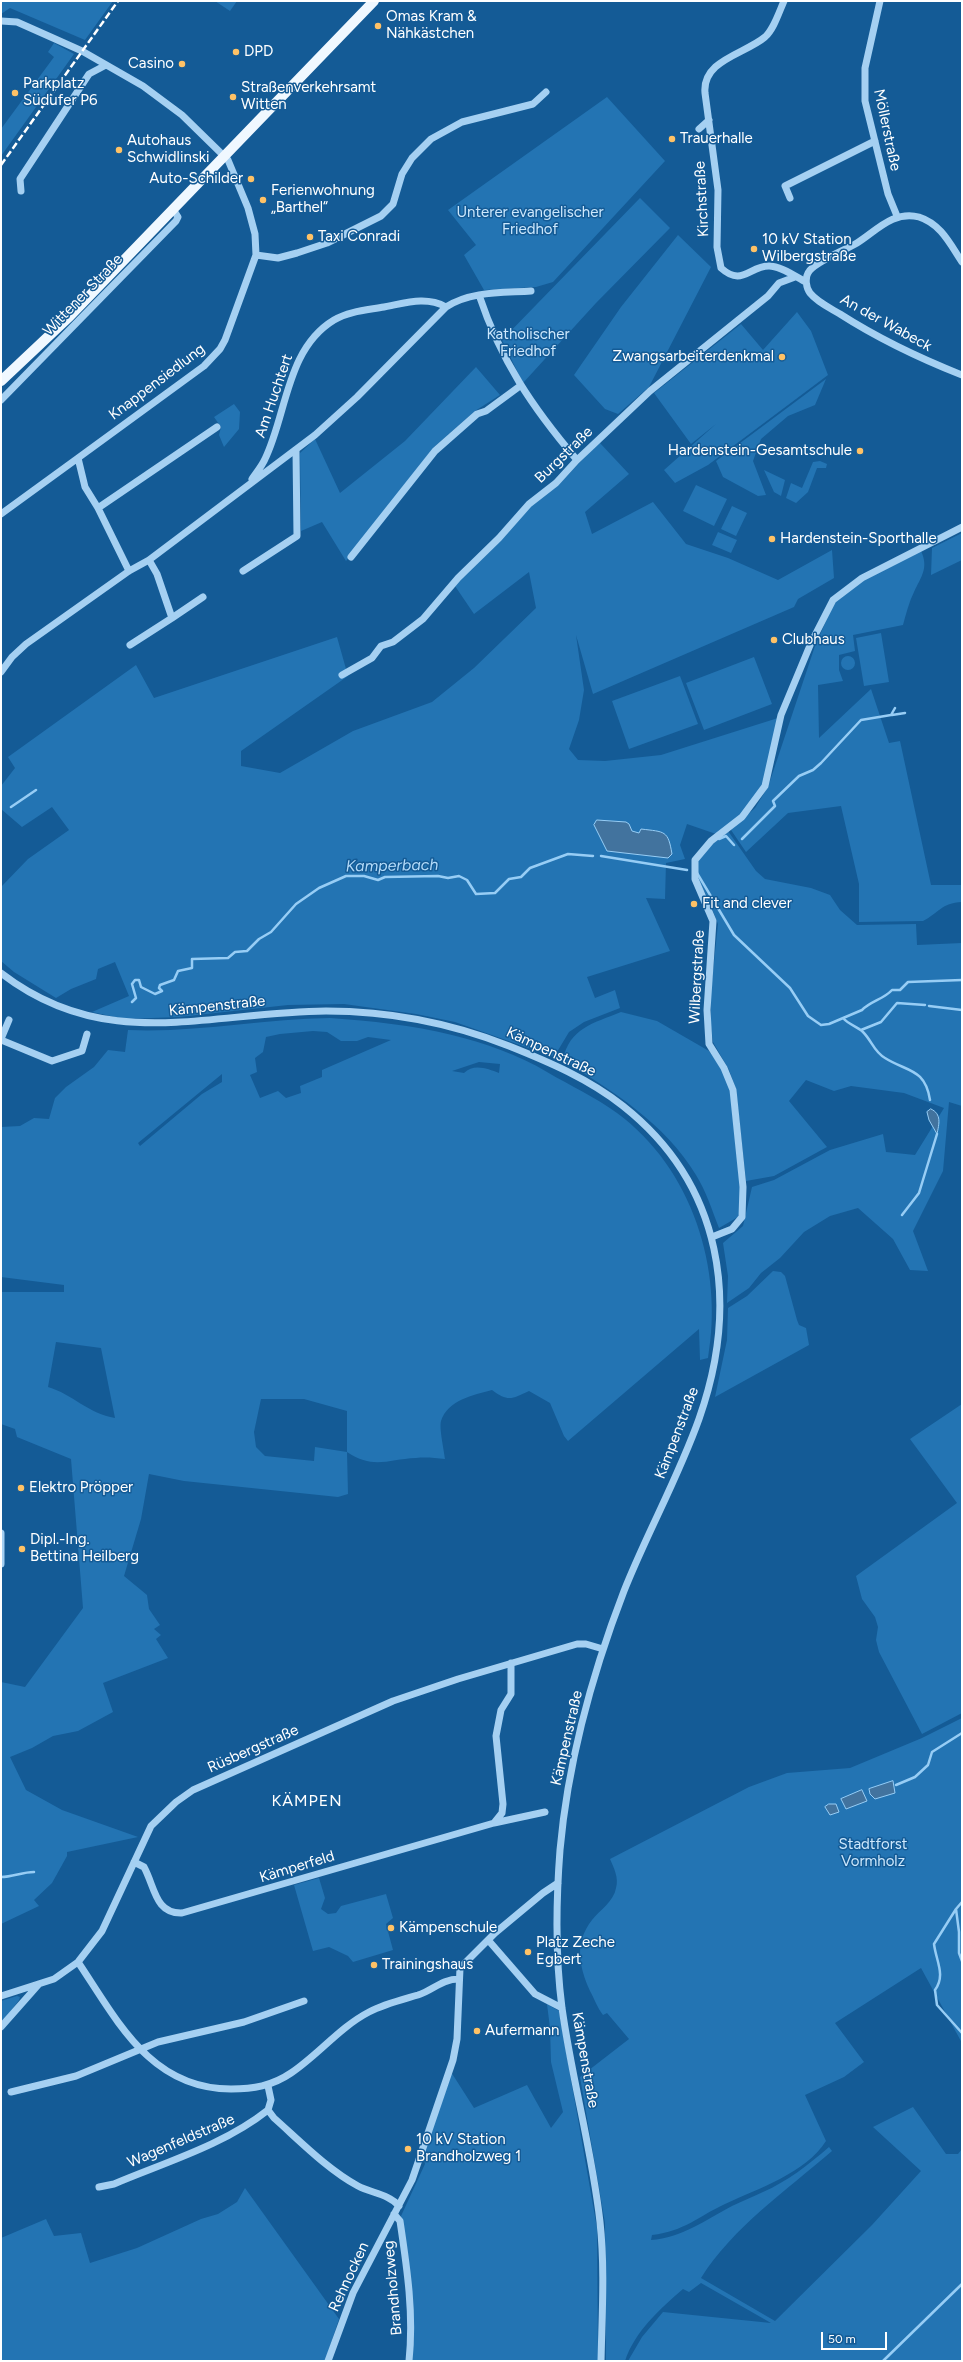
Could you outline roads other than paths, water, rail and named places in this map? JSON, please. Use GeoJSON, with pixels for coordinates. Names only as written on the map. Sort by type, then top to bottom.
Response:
{"type":"FeatureCollection","features":[{"type":"Feature","properties":{"kind":"main road","name":"Wittener Straße"},"geometry":{"type":"LineString","coordinates":[[1,381],[70,316],[374,1]]}},
{"type":"Feature","properties":{"kind":"street","name":"Kirchstraße"},"geometry":{"type":"LineString","coordinates":[[784,1],[766,36],[717,66],[708,74],[704,87],[718,190],[717,247],[721,268],[728,274],[740,277],[762,267],[772,266],[806,282]]}},
{"type":"Feature","properties":{"kind":"street","name":"Möllerstraße"},"geometry":{"type":"LineString","coordinates":[[880,1],[865,68],[865,101],[888,194],[897,216]]}},
{"type":"Feature","properties":{"kind":"street","name":"Knappensiedlung"},"geometry":{"type":"LineString","coordinates":[[1,21],[17,22],[82,51],[143,86],[173,107],[224,156],[236,175],[248,208],[255,234],[256,255],[225,340],[212,359],[1,514]]}},
{"type":"Feature","properties":{"kind":"street"},"geometry":{"type":"LineString","coordinates":[[21,191],[20,179],[89,74],[106,65]]}},
{"type":"Feature","properties":{"kind":"street"},"geometry":{"type":"LineString","coordinates":[[256,255],[273,258],[298,253],[327,243],[381,216],[392,204],[402,174],[412,158],[430,139],[462,122],[533,104],[546,92]]}},
{"type":"Feature","properties":{"kind":"street"},"geometry":{"type":"LineString","coordinates":[[699,129],[709,120]]}},
{"type":"Feature","properties":{"kind":"street"},"geometry":{"type":"LineString","coordinates":[[790,198],[785,186],[875,141]]}},
{"type":"Feature","properties":{"kind":"street","name":"Wittener Straße"},"geometry":{"type":"LineString","coordinates":[[1,400],[176,221],[178,217],[173,209]]}},
{"type":"Feature","properties":{"kind":"street"},"geometry":{"type":"LineString","coordinates":[[806,282],[807,273],[813,266],[856,244],[897,216],[918,217],[933,223],[945,235],[962,262]]}},
{"type":"Feature","properties":{"kind":"street","name":"Burgstraße"},"geometry":{"type":"LineString","coordinates":[[342,675],[372,658],[380,646],[393,642],[423,619],[458,578],[499,538],[528,504],[556,483],[577,460],[684,362],[768,296],[779,283],[795,277]]}},
{"type":"Feature","properties":{"kind":"street","name":"An der Wabeck"},"geometry":{"type":"LineString","coordinates":[[806,282],[813,296],[856,324],[906,352],[962,375]]}},
{"type":"Feature","properties":{"kind":"street","name":"Am Huchtert"},"geometry":{"type":"LineString","coordinates":[[1,672],[12,657],[26,644],[129,571],[149,560],[248,484],[296,450],[357,398],[446,307],[457,301],[479,295],[531,291]]}},
{"type":"Feature","properties":{"kind":"street"},"geometry":{"type":"LineString","coordinates":[[479,295],[486,318],[520,386],[541,417],[577,460]]}},
{"type":"Feature","properties":{"kind":"street","name":"Am Huchtert"},"geometry":{"type":"LineString","coordinates":[[248,484],[265,460],[296,367],[309,344],[325,326],[334,320],[352,313],[423,300],[437,302],[446,307]]}},
{"type":"Feature","properties":{"kind":"street"},"geometry":{"type":"LineString","coordinates":[[352,556],[435,451],[477,414],[486,411],[520,386]]}},
{"type":"Feature","properties":{"kind":"street"},"geometry":{"type":"LineString","coordinates":[[98,508],[217,427]]}},
{"type":"Feature","properties":{"kind":"street"},"geometry":{"type":"LineString","coordinates":[[242,571],[297,536],[296,450]]}},
{"type":"Feature","properties":{"kind":"street"},"geometry":{"type":"LineString","coordinates":[[78,458],[82,480],[98,508],[129,571]]}},
{"type":"Feature","properties":{"kind":"street","name":"Wilbergstraße"},"geometry":{"type":"LineString","coordinates":[[712,1237],[732,1229],[742,1217],[743,1187],[733,1090],[724,1068],[709,1044],[707,1010],[713,921],[695,879],[694,860],[712,841],[742,817],[765,786],[781,715],[811,643],[833,600],[862,578],[962,528]]}},
{"type":"Feature","properties":{"kind":"street"},"geometry":{"type":"LineString","coordinates":[[149,560],[157,574],[172,618]]}},
{"type":"Feature","properties":{"kind":"street"},"geometry":{"type":"LineString","coordinates":[[130,646],[203,597]]}},
{"type":"Feature","properties":{"kind":"street","name":"Kämpenstraße"},"geometry":{"type":"LineString","coordinates":[[1,973],[52,1004],[91,1017],[126,1023],[164,1024],[268,1014],[338,1011],[413,1018],[455,1028],[495,1040],[578,1077],[623,1106],[655,1135],[690,1182],[701,1204],[712,1237],[718,1266],[721,1309],[716,1356],[709,1386],[688,1446],[626,1586],[603,1649],[589,1696],[571,1771],[564,1820],[558,1883],[557,1937],[562,2008],[600,2222],[602,2269],[601,2361]]}},
{"type":"Feature","properties":{"kind":"street"},"geometry":{"type":"LineString","coordinates":[[9,1020],[1,1040],[52,1061],[82,1051],[87,1034]]}},
{"type":"Feature","properties":{"kind":"street"},"geometry":{"type":"LineString","coordinates":[[1,1533],[1,1564]]}},
{"type":"Feature","properties":{"kind":"street","name":"Rüsbergstraße"},"geometry":{"type":"LineString","coordinates":[[1,1996],[39,1984],[67,1971],[78,1962],[102,1931],[151,1826],[176,1802],[193,1790],[393,1701],[511,1663],[577,1644],[586,1644],[603,1649]]}},
{"type":"Feature","properties":{"kind":"street"},"geometry":{"type":"LineString","coordinates":[[494,1823],[502,1813],[503,1804],[496,1736],[502,1710],[511,1694],[511,1663]]}},
{"type":"Feature","properties":{"kind":"street","name":"Kämperfeld"},"geometry":{"type":"LineString","coordinates":[[134,1862],[144,1867],[160,1904],[171,1913],[182,1913],[494,1823],[545,1812]]}},
{"type":"Feature","properties":{"kind":"street"},"geometry":{"type":"LineString","coordinates":[[268,2086],[271,2100],[268,2110],[274,2118],[345,2178],[359,2186],[394,2200],[398,2206],[412,2180],[453,2060],[457,2039],[460,1968],[464,1962],[523,1910],[558,1883]]}},
{"type":"Feature","properties":{"kind":"street"},"geometry":{"type":"LineString","coordinates":[[489,1941],[535,1994],[562,2008]]}},
{"type":"Feature","properties":{"kind":"street"},"geometry":{"type":"LineString","coordinates":[[78,1962],[130,2040],[139,2050],[166,2071],[196,2084],[226,2089],[268,2086],[304,2064],[368,2012],[423,1993],[448,1979],[459,1979]]}},
{"type":"Feature","properties":{"kind":"street"},"geometry":{"type":"LineString","coordinates":[[1,2027],[39,1984]]}},
{"type":"Feature","properties":{"kind":"street"},"geometry":{"type":"LineString","coordinates":[[11,2092],[76,2076],[139,2050],[182,2035],[244,2022],[304,2001]]}},
{"type":"Feature","properties":{"kind":"street","name":"Wagenfeldstraße"},"geometry":{"type":"LineString","coordinates":[[99,2186],[114,2184],[230,2136],[250,2125],[268,2110]]}},
{"type":"Feature","properties":{"kind":"street","name":"Rehnocken"},"geometry":{"type":"LineString","coordinates":[[328,2361],[353,2293],[398,2206]]}},
{"type":"Feature","properties":{"kind":"street","name":"Brandholzweg"},"geometry":{"type":"LineString","coordinates":[[394,2214],[400,2221],[408,2285],[411,2339],[409,2361]]}},
{"type":"Feature","properties":{"kind":"waterway"},"geometry":{"type":"LineString","coordinates":[[742,839],[775,806],[773,801],[799,776],[813,770],[821,763],[861,720],[891,715],[895,708]]}},
{"type":"Feature","properties":{"kind":"waterway"},"geometry":{"type":"LineString","coordinates":[[892,715],[905,713]]}},
{"type":"Feature","properties":{"kind":"waterway"},"geometry":{"type":"LineString","coordinates":[[11,807],[36,790]]}},
{"type":"Feature","properties":{"kind":"waterway"},"geometry":{"type":"LineString","coordinates":[[719,839],[726,836],[734,845]]}},
{"type":"Feature","properties":{"kind":"waterway","name":"Kamperbach"},"geometry":{"type":"LineString","coordinates":[[132,1002],[136,998],[132,984],[135,980],[139,980],[141,987],[155,994],[162,991],[159,988],[160,985],[174,980],[178,971],[192,968],[192,959],[228,958],[235,952],[247,951],[259,939],[271,932],[296,904],[319,888],[346,876],[364,876],[378,880],[385,877],[438,876],[448,878],[459,876],[467,880],[476,894],[495,893],[509,879],[521,877],[530,868],[568,854],[593,856]]}},
{"type":"Feature","properties":{"kind":"waterway","name":"Kamperbach"},"geometry":{"type":"LineString","coordinates":[[601,856],[687,870]]}},
{"type":"Feature","properties":{"kind":"waterway","name":"Kamperbach"},"geometry":{"type":"LineString","coordinates":[[697,873],[734,935],[790,988],[808,1016],[821,1025],[829,1024],[862,1010],[892,990],[900,990],[908,982],[962,980]]}},
{"type":"Feature","properties":{"kind":"waterway"},"geometry":{"type":"LineString","coordinates":[[861,1030],[881,1022],[897,1003],[925,1005]]}},
{"type":"Feature","properties":{"kind":"waterway"},"geometry":{"type":"LineString","coordinates":[[929,1006],[962,1010]]}},
{"type":"Feature","properties":{"kind":"waterway"},"geometry":{"type":"LineString","coordinates":[[843,1018],[863,1032],[881,1056],[914,1072],[919,1076],[928,1090],[930,1100]]}},
{"type":"Feature","properties":{"kind":"waterway"},"geometry":{"type":"LineString","coordinates":[[902,1215],[919,1193],[937,1134]]}},
{"type":"Feature","properties":{"kind":"waterway"},"geometry":{"type":"LineString","coordinates":[[896,1785],[915,1777],[928,1765],[932,1752],[962,1733]]}},
{"type":"Feature","properties":{"kind":"waterway"},"geometry":{"type":"LineString","coordinates":[[1,1877],[34,1872]]}},
{"type":"Feature","properties":{"kind":"waterway","name":"Kamperbach"},"geometry":{"type":"LineString","coordinates":[[962,1902],[956,1909],[959,1932],[959,1953],[962,1961]]}},
{"type":"Feature","properties":{"kind":"waterway"},"geometry":{"type":"LineString","coordinates":[[956,1909],[934,1944],[940,1973],[940,1979],[935,1990],[937,2005],[962,2033]]}},
{"type":"Feature","properties":{"kind":"waterway","name":"Kamperbach"},"geometry":{"type":"LineString","coordinates":[[883,2361],[962,2284]]}},
{"type":"Feature","properties":{"kind":"railway"},"geometry":{"type":"LineString","coordinates":[[1,165],[118,1]]}},
{"type":"Feature","properties":{"kind":"place","name":"Omas Kram & Nähkästchen"},"geometry":{"type":"Point","coordinates":[378,26]}},
{"type":"Feature","properties":{"kind":"place","name":"DPD"},"geometry":{"type":"Point","coordinates":[236,52]}},
{"type":"Feature","properties":{"kind":"place","name":"Casino"},"geometry":{"type":"Point","coordinates":[182,64]}},
{"type":"Feature","properties":{"kind":"place","name":"Parkplatz Südufer P6"},"geometry":{"type":"Point","coordinates":[15,93]}},
{"type":"Feature","properties":{"kind":"place","name":"Straßenverkehrsamt Witten"},"geometry":{"type":"Point","coordinates":[233,97]}},
{"type":"Feature","properties":{"kind":"place","name":"Trauerhalle"},"geometry":{"type":"Point","coordinates":[672,139]}},
{"type":"Feature","properties":{"kind":"place","name":"Autohaus Schwidlinski"},"geometry":{"type":"Point","coordinates":[119,150]}},
{"type":"Feature","properties":{"kind":"place","name":"Auto-Schilder"},"geometry":{"type":"Point","coordinates":[251,179]}},
{"type":"Feature","properties":{"kind":"place","name":"Ferienwohnung „Barthel“"},"geometry":{"type":"Point","coordinates":[263,200]}},
{"type":"Feature","properties":{"kind":"place","name":"Taxi Conradi"},"geometry":{"type":"Point","coordinates":[310,237]}},
{"type":"Feature","properties":{"kind":"place","name":"10 kV Station Wilbergstraße"},"geometry":{"type":"Point","coordinates":[754,249]}},
{"type":"Feature","properties":{"kind":"place","name":"Zwangsarbeiterdenkmal"},"geometry":{"type":"Point","coordinates":[782,357]}},
{"type":"Feature","properties":{"kind":"place","name":"Hardenstein-Gesamtschule"},"geometry":{"type":"Point","coordinates":[860,451]}},
{"type":"Feature","properties":{"kind":"place","name":"Hardenstein-Sporthalle"},"geometry":{"type":"Point","coordinates":[772,539]}},
{"type":"Feature","properties":{"kind":"place","name":"Clubhaus"},"geometry":{"type":"Point","coordinates":[774,640]}},
{"type":"Feature","properties":{"kind":"place","name":"Fit and clever"},"geometry":{"type":"Point","coordinates":[694,904]}},
{"type":"Feature","properties":{"kind":"place","name":"Elektro Pröpper"},"geometry":{"type":"Point","coordinates":[21,1488]}},
{"type":"Feature","properties":{"kind":"place","name":"Dipl.-Ing. Bettina Heilberg"},"geometry":{"type":"Point","coordinates":[22,1549]}},
{"type":"Feature","properties":{"kind":"place","name":"Kämpenschule"},"geometry":{"type":"Point","coordinates":[391,1928]}},
{"type":"Feature","properties":{"kind":"place","name":"Platz Zeche Egbert"},"geometry":{"type":"Point","coordinates":[528,1952]}},
{"type":"Feature","properties":{"kind":"place","name":"Trainingshaus"},"geometry":{"type":"Point","coordinates":[374,1965]}},
{"type":"Feature","properties":{"kind":"place","name":"Aufermann"},"geometry":{"type":"Point","coordinates":[477,2031]}},
{"type":"Feature","properties":{"kind":"place","name":"10 kV Station Brandholzweg 1"},"geometry":{"type":"Point","coordinates":[408,2149]}},
{"type":"Feature","properties":{"kind":"district","name":"KÄMPEN"},"geometry":{"type":"Point","coordinates":[307,1801]}},
{"type":"Feature","properties":{"kind":"park label","name":"Unterer evangelischer Friedhof"},"geometry":{"type":"Point","coordinates":[530,222]}},
{"type":"Feature","properties":{"kind":"park label","name":"Katholischer Friedhof"},"geometry":{"type":"Point","coordinates":[528,344]}},
{"type":"Feature","properties":{"kind":"park label","name":"Stadtforst Vormholz"},"geometry":{"type":"Point","coordinates":[873,1854]}}]}
